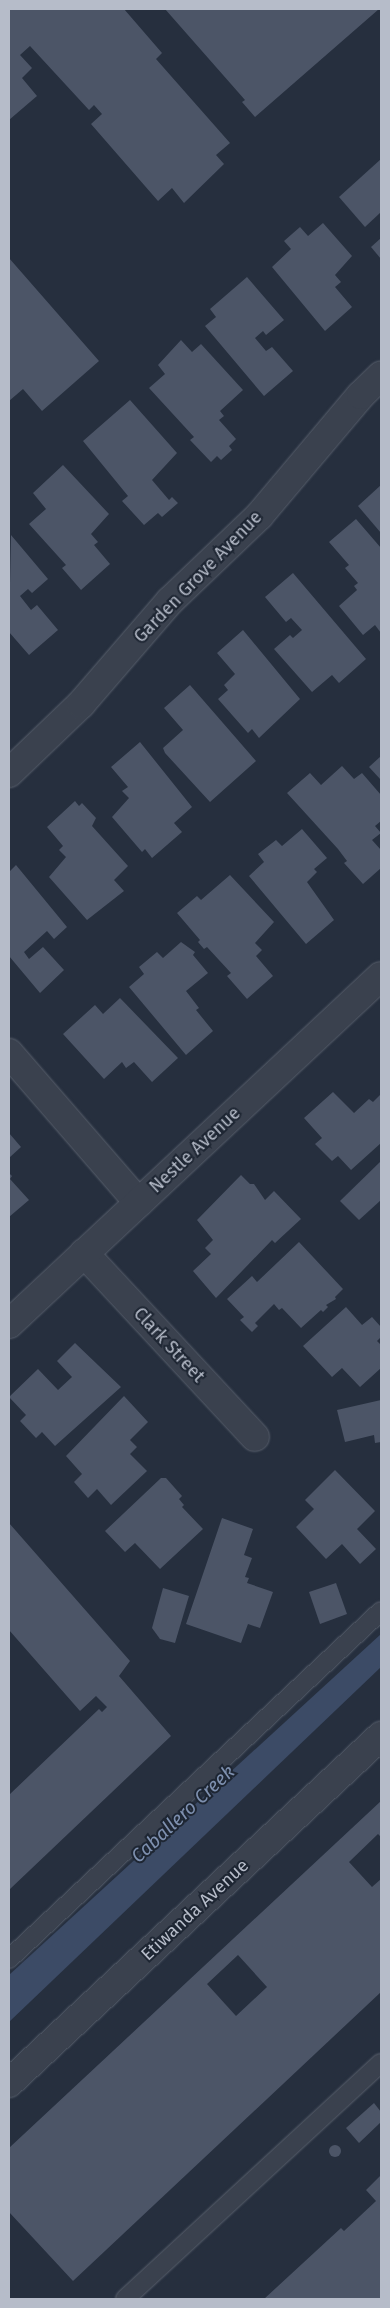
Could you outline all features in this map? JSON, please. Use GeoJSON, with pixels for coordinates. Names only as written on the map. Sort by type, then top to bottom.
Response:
{"type":"FeatureCollection","features":[{"type":"Feature","properties":{"kind":"street","name":"Garden Grove Avenue"},"geometry":{"type":"LineString","coordinates":[[9,773],[81,704],[170,601],[259,516],[361,395],[381,376]]}},
{"type":"Feature","properties":{"kind":"street","name":"Nestle Avenue"},"geometry":{"type":"LineString","coordinates":[[9,1324],[381,977]]}},
{"type":"Feature","properties":{"kind":"street"},"geometry":{"type":"LineString","coordinates":[[9,1053],[139,1203]]}},
{"type":"Feature","properties":{"kind":"street","name":"Clark Street"},"geometry":{"type":"LineString","coordinates":[[84,1253],[255,1437]]}},
{"type":"Feature","properties":{"kind":"street","name":"Etiwanda Avenue"},"geometry":{"type":"LineString","coordinates":[[9,2083],[381,1736]]}},
{"type":"Feature","properties":{"kind":"lane"},"geometry":{"type":"LineString","coordinates":[[9,1959],[381,1610]]}},
{"type":"Feature","properties":{"kind":"lane"},"geometry":{"type":"LineString","coordinates":[[125,2299],[381,2063]]}},
{"type":"Feature","properties":{"kind":"water"},"geometry":{"type":"Polygon","coordinates":[[[381,1634],[381,1667],[9,2022],[9,1975],[381,1634]]]}},
{"type":"Feature","properties":{"kind":"building"},"geometry":{"type":"Polygon","coordinates":[[[9,9],[124,9],[162,53],[156,59],[230,143],[216,155],[224,164],[184,203],[172,188],[158,201],[91,124],[102,114],[94,105],[89,110],[30,46],[20,55],[32,68],[22,78],[37,96],[9,120],[9,9]]]}},
{"type":"Feature","properties":{"kind":"building"},"geometry":{"type":"Polygon","coordinates":[[[165,9],[379,9],[255,117],[242,102],[245,100],[165,9]]]}},
{"type":"Feature","properties":{"kind":"building"},"geometry":{"type":"Polygon","coordinates":[[[381,159],[381,212],[365,227],[339,197],[381,159]]]}},
{"type":"Feature","properties":{"kind":"building"},"geometry":{"type":"Polygon","coordinates":[[[323,223],[352,256],[335,275],[341,282],[335,287],[352,307],[325,331],[272,267],[291,249],[284,241],[300,227],[308,236],[323,223]]]}},
{"type":"Feature","properties":{"kind":"building"},"geometry":{"type":"Polygon","coordinates":[[[381,238],[381,259],[371,247],[381,238]]]}},
{"type":"Feature","properties":{"kind":"building"},"geometry":{"type":"Polygon","coordinates":[[[9,258],[99,361],[42,411],[23,389],[9,401],[9,258]]]}},
{"type":"Feature","properties":{"kind":"building"},"geometry":{"type":"Polygon","coordinates":[[[247,277],[284,320],[266,335],[263,331],[255,338],[266,351],[272,347],[293,371],[264,396],[205,326],[216,317],[210,309],[247,277]]]}},
{"type":"Feature","properties":{"kind":"building"},"geometry":{"type":"Polygon","coordinates":[[[181,340],[192,352],[201,344],[243,390],[220,411],[224,416],[219,420],[236,439],[229,446],[232,450],[221,460],[217,456],[211,462],[190,440],[194,437],[149,388],[165,374],[158,365],[181,340]]]}},
{"type":"Feature","properties":{"kind":"building"},"geometry":{"type":"Polygon","coordinates":[[[130,400],[177,453],[152,480],[169,500],[172,497],[178,503],[162,517],[158,513],[144,525],[122,501],[128,496],[83,441],[130,400]]]}},
{"type":"Feature","properties":{"kind":"building"},"geometry":{"type":"Polygon","coordinates":[[[63,465],[109,514],[91,534],[98,542],[94,545],[110,564],[81,590],[62,568],[66,565],[29,524],[46,509],[33,493],[63,465]]]}},
{"type":"Feature","properties":{"kind":"building"},"geometry":{"type":"Polygon","coordinates":[[[381,485],[381,533],[358,506],[381,485]]]}},
{"type":"Feature","properties":{"kind":"building"},"geometry":{"type":"Polygon","coordinates":[[[356,519],[381,548],[381,633],[375,625],[363,635],[339,606],[357,590],[354,586],[358,583],[345,568],[349,565],[329,542],[356,519]]]}},
{"type":"Feature","properties":{"kind":"building"},"geometry":{"type":"Polygon","coordinates":[[[11,535],[48,579],[32,593],[28,589],[20,596],[31,610],[37,605],[58,630],[29,655],[9,632],[11,535]]]}},
{"type":"Feature","properties":{"kind":"building"},"geometry":{"type":"Polygon","coordinates":[[[293,573],[366,659],[339,683],[332,675],[312,692],[274,649],[290,635],[293,638],[302,630],[291,618],[286,622],[265,597],[293,573]]]}},
{"type":"Feature","properties":{"kind":"building"},"geometry":{"type":"Polygon","coordinates":[[[243,630],[300,699],[259,738],[252,729],[248,733],[218,699],[228,690],[224,685],[235,674],[217,653],[243,630]]]}},
{"type":"Feature","properties":{"kind":"building"},"geometry":{"type":"Polygon","coordinates":[[[190,685],[256,761],[210,802],[165,753],[163,748],[183,730],[164,708],[190,685]]]}},
{"type":"Feature","properties":{"kind":"building"},"geometry":{"type":"Polygon","coordinates":[[[140,742],[192,807],[174,823],[182,832],[152,858],[145,849],[142,852],[112,817],[129,798],[122,791],[128,787],[111,767],[140,742]]]}},
{"type":"Feature","properties":{"kind":"building"},"geometry":{"type":"Polygon","coordinates":[[[381,756],[381,780],[369,767],[381,756]]]}},
{"type":"Feature","properties":{"kind":"building"},"geometry":{"type":"Polygon","coordinates":[[[342,766],[354,779],[362,773],[381,795],[381,821],[375,826],[381,833],[372,840],[381,850],[381,868],[363,884],[344,863],[347,861],[338,849],[287,793],[310,773],[321,785],[342,766]]]}},
{"type":"Feature","properties":{"kind":"building"},"geometry":{"type":"Polygon","coordinates":[[[75,801],[79,806],[82,803],[96,818],[92,826],[128,866],[114,880],[124,891],[87,920],[49,877],[66,857],[59,850],[63,846],[47,827],[75,801]]]}},
{"type":"Feature","properties":{"kind":"building"},"geometry":{"type":"Polygon","coordinates":[[[302,829],[327,858],[314,869],[317,872],[307,882],[334,920],[306,944],[249,876],[264,862],[258,854],[276,840],[282,846],[302,829]]]}},
{"type":"Feature","properties":{"kind":"building"},"geometry":{"type":"Polygon","coordinates":[[[16,865],[67,927],[54,939],[47,931],[24,952],[29,959],[43,947],[64,970],[40,993],[9,956],[9,872],[16,865]]]}},
{"type":"Feature","properties":{"kind":"building"},"geometry":{"type":"Polygon","coordinates":[[[230,875],[274,922],[255,943],[262,950],[256,956],[273,976],[247,999],[227,976],[231,973],[207,947],[204,949],[198,942],[200,940],[177,913],[197,896],[201,900],[230,875]]]}},
{"type":"Feature","properties":{"kind":"building"},"geometry":{"type":"Polygon","coordinates":[[[181,942],[195,952],[193,955],[208,973],[186,991],[199,1008],[196,1010],[213,1031],[186,1055],[129,987],[144,974],[139,967],[157,952],[163,958],[181,942]]]}},
{"type":"Feature","properties":{"kind":"building"},"geometry":{"type":"Polygon","coordinates":[[[120,998],[178,1058],[152,1082],[134,1062],[126,1068],[122,1062],[104,1079],[63,1034],[95,1005],[103,1014],[120,998]]]}},
{"type":"Feature","properties":{"kind":"building"},"geometry":{"type":"Polygon","coordinates":[[[333,1092],[354,1113],[369,1099],[373,1102],[381,1094],[381,1143],[351,1170],[338,1156],[332,1161],[315,1144],[322,1138],[304,1118],[333,1092]]]}},
{"type":"Feature","properties":{"kind":"building"},"geometry":{"type":"Polygon","coordinates":[[[9,1133],[21,1147],[9,1158],[9,1133]]]}},
{"type":"Feature","properties":{"kind":"building"},"geometry":{"type":"Polygon","coordinates":[[[381,1161],[381,1200],[359,1220],[340,1201],[381,1161]]]}},
{"type":"Feature","properties":{"kind":"building"},"geometry":{"type":"Polygon","coordinates":[[[9,1173],[12,1176],[10,1179],[29,1200],[9,1217],[9,1173]]]}},
{"type":"Feature","properties":{"kind":"building"},"geometry":{"type":"Polygon","coordinates":[[[241,1175],[250,1184],[254,1184],[265,1200],[274,1191],[301,1219],[275,1243],[272,1240],[216,1298],[193,1271],[211,1254],[205,1248],[213,1240],[197,1220],[241,1175]]]}},
{"type":"Feature","properties":{"kind":"building"},"geometry":{"type":"Polygon","coordinates":[[[299,1242],[343,1289],[335,1297],[336,1299],[326,1305],[328,1307],[323,1312],[321,1310],[301,1328],[282,1308],[279,1310],[274,1304],[255,1323],[258,1326],[252,1332],[240,1320],[244,1317],[227,1299],[252,1276],[257,1282],[299,1242]]]}},
{"type":"Feature","properties":{"kind":"building"},"geometry":{"type":"Polygon","coordinates":[[[346,1307],[362,1325],[372,1317],[381,1327],[381,1337],[377,1341],[381,1345],[381,1368],[360,1387],[342,1368],[332,1377],[303,1346],[346,1307]]]}},
{"type":"Feature","properties":{"kind":"building"},"geometry":{"type":"Polygon","coordinates":[[[75,1343],[121,1387],[55,1446],[42,1432],[36,1438],[20,1421],[26,1415],[9,1397],[38,1369],[58,1390],[72,1377],[57,1361],[75,1343]]]}},
{"type":"Feature","properties":{"kind":"building"},"geometry":{"type":"Polygon","coordinates":[[[124,1396],[148,1422],[130,1440],[137,1447],[130,1454],[147,1471],[111,1505],[97,1489],[88,1498],[74,1482],[82,1474],[66,1456],[124,1396]]]}},
{"type":"Feature","properties":{"kind":"building"},"geometry":{"type":"Polygon","coordinates":[[[381,1400],[381,1442],[375,1443],[374,1435],[345,1442],[337,1410],[381,1400]]]}},
{"type":"Feature","properties":{"kind":"building"},"geometry":{"type":"Polygon","coordinates":[[[335,1470],[375,1511],[357,1529],[376,1549],[360,1564],[342,1544],[326,1559],[296,1527],[314,1509],[305,1500],[335,1470]]]}},
{"type":"Feature","properties":{"kind":"building"},"geometry":{"type":"Polygon","coordinates":[[[161,1478],[166,1478],[182,1496],[179,1499],[184,1505],[182,1507],[203,1529],[160,1569],[135,1543],[125,1552],[105,1531],[161,1478]]]}},
{"type":"Feature","properties":{"kind":"building"},"geometry":{"type":"Polygon","coordinates":[[[222,1518],[253,1529],[244,1555],[252,1558],[245,1577],[249,1578],[247,1583],[273,1592],[260,1628],[248,1624],[241,1643],[186,1624],[222,1518]]]}},
{"type":"Feature","properties":{"kind":"building"},"geometry":{"type":"Polygon","coordinates":[[[9,1523],[130,1661],[119,1676],[171,1736],[9,1890],[9,1795],[99,1709],[102,1712],[107,1707],[96,1696],[80,1711],[9,1630],[9,1523]]]}},
{"type":"Feature","properties":{"kind":"building"},"geometry":{"type":"Polygon","coordinates":[[[336,1583],[347,1614],[320,1624],[309,1592],[336,1583]]]}},
{"type":"Feature","properties":{"kind":"building"},"geometry":{"type":"Polygon","coordinates":[[[163,1588],[189,1596],[175,1643],[160,1639],[152,1628],[163,1588]]]}},
{"type":"Feature","properties":{"kind":"building"},"geometry":{"type":"Polygon","coordinates":[[[381,1801],[381,1837],[378,1834],[349,1862],[372,1887],[381,1879],[381,1992],[73,2281],[9,2212],[9,2148],[381,1801]],[[238,1955],[207,1984],[236,2016],[267,1987],[238,1955]]]}},
{"type":"Feature","properties":{"kind":"building"},"geometry":{"type":"Polygon","coordinates":[[[374,2103],[381,2112],[381,2122],[359,2143],[346,2128],[374,2103]]]}},
{"type":"Feature","properties":{"kind":"building"},"geometry":{"type":"Polygon","coordinates":[[[333,2145],[337,2145],[341,2151],[337,2157],[333,2157],[329,2153],[329,2149],[333,2145]]]}},
{"type":"Feature","properties":{"kind":"building"},"geometry":{"type":"Polygon","coordinates":[[[381,2175],[381,2299],[264,2299],[341,2228],[344,2231],[376,2201],[366,2190],[381,2175]]]}},
{"type":"Feature","properties":{"kind":"water label","name":"Caballero Creek"},"geometry":{"type":"Point","coordinates":[183,1814]}}]}
